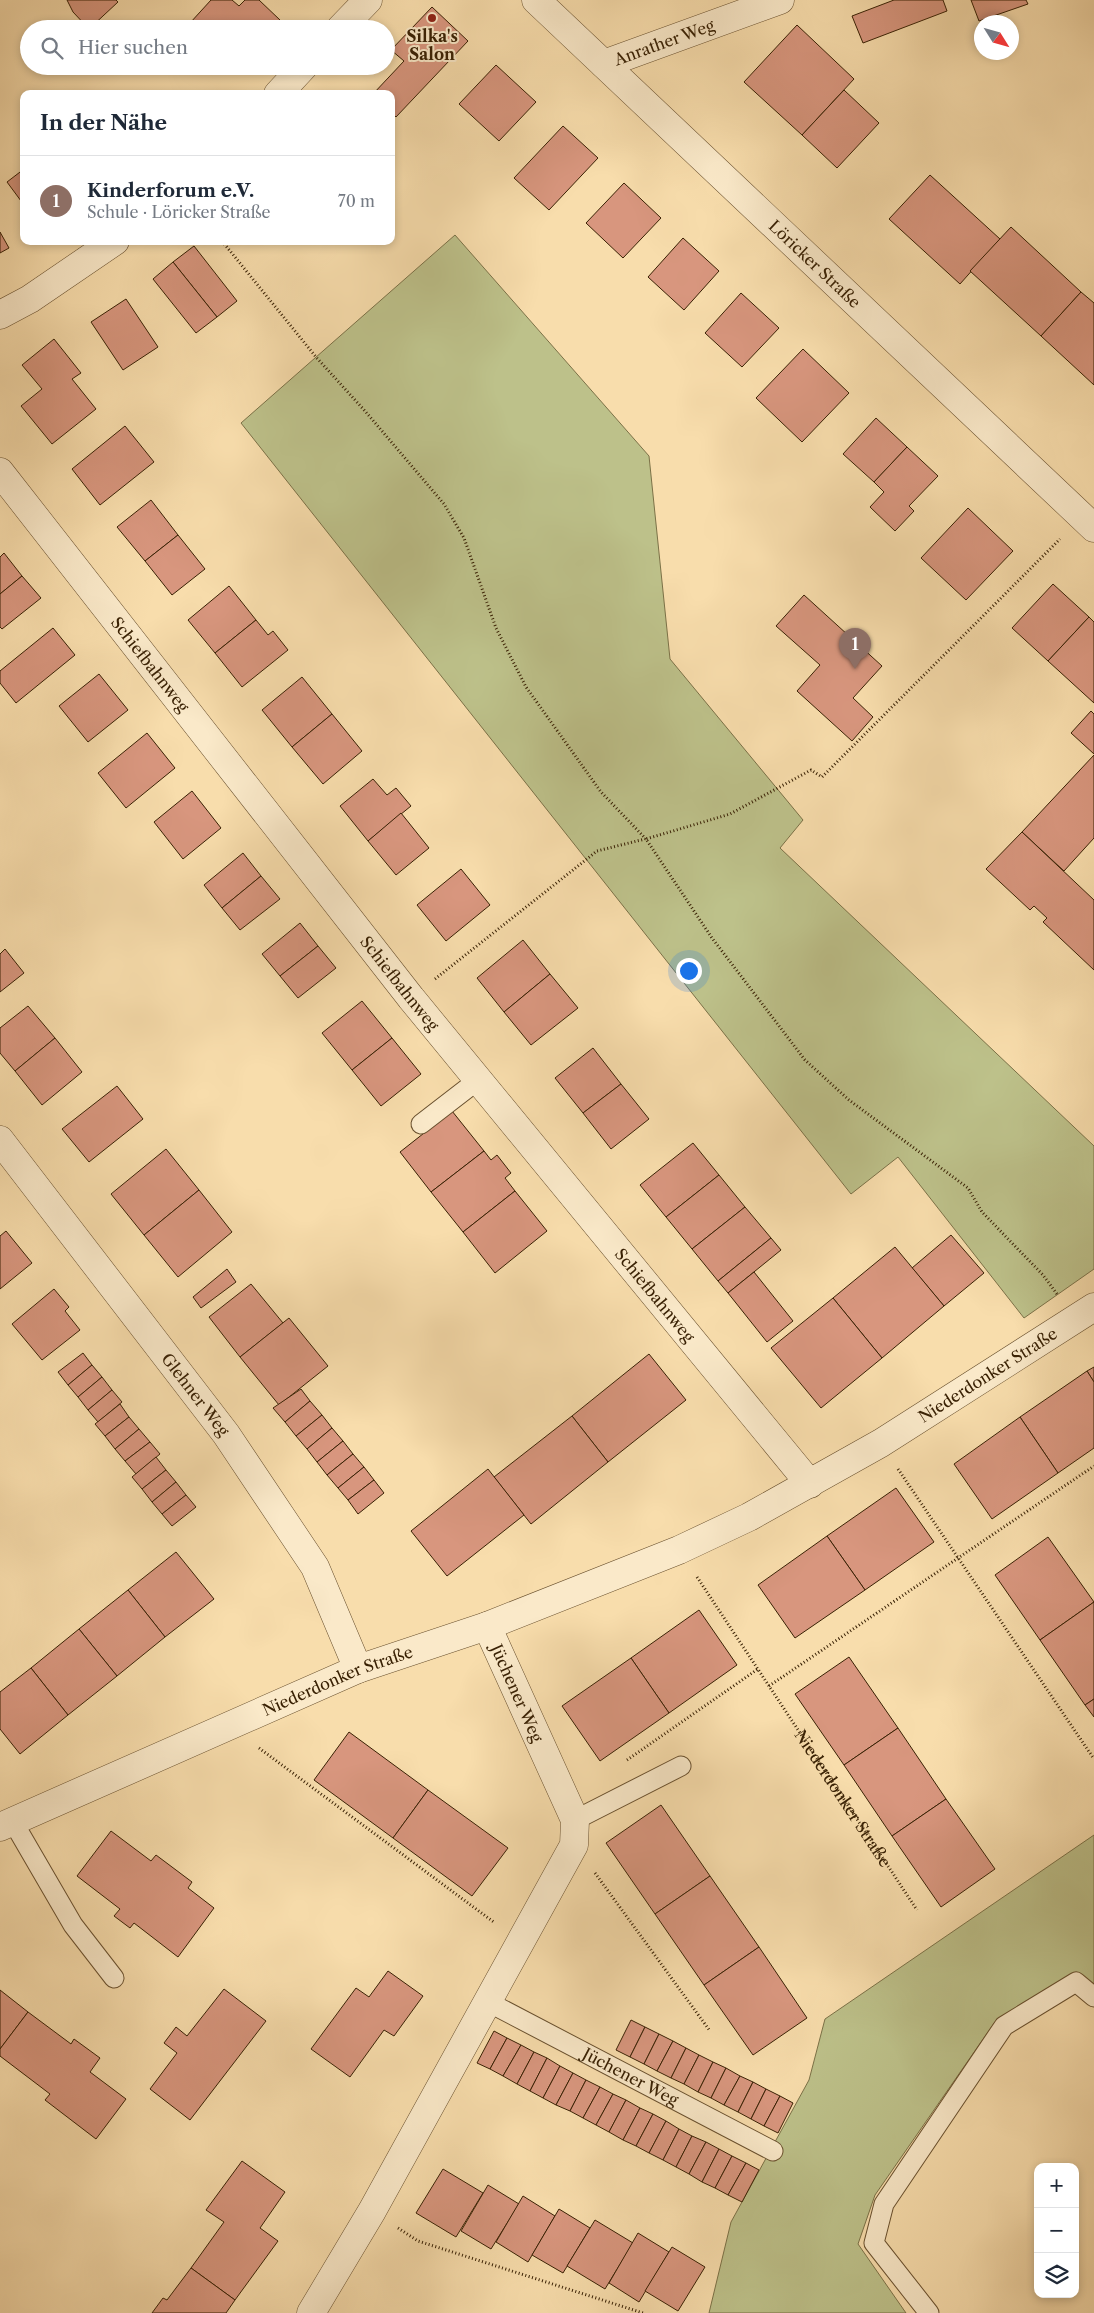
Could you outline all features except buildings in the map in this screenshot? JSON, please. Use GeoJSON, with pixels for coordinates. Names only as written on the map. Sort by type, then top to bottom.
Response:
{"type":"FeatureCollection","features":[{"type":"Feature","properties":{"kind":"street"},"geometry":{"type":"LineString","coordinates":[[349,20],[368,0]]}},
{"type":"Feature","properties":{"kind":"street","name":"Löricker Straße"},"geometry":{"type":"LineString","coordinates":[[536,0],[1088,523]]}},
{"type":"Feature","properties":{"kind":"street","name":"Anrather Weg"},"geometry":{"type":"LineString","coordinates":[[604,64],[780,0]]}},
{"type":"Feature","properties":{"kind":"street"},"geometry":{"type":"LineString","coordinates":[[282,90],[296,75]]}},
{"type":"Feature","properties":{"kind":"street"},"geometry":{"type":"LineString","coordinates":[[0,315],[30,299],[109,245]]}},
{"type":"Feature","properties":{"kind":"street","name":"Schiefbahnweg"},"geometry":{"type":"LineString","coordinates":[[0,472],[411,998],[810,1484]]}},
{"type":"Feature","properties":{"kind":"street","name":"Glehner Weg"},"geometry":{"type":"LineString","coordinates":[[0,1140],[226,1434],[315,1566],[358,1670]]}},
{"type":"Feature","properties":{"kind":"street","name":"Niederdonker Straße"},"geometry":{"type":"LineString","coordinates":[[4,1823],[358,1670],[487,1626],[679,1550],[810,1484],[881,1443],[1085,1313]]}},
{"type":"Feature","properties":{"kind":"street","name":"Jüchener Weg"},"geometry":{"type":"LineString","coordinates":[[487,1626],[574,1832]]}},
{"type":"Feature","properties":{"kind":"street"},"geometry":{"type":"LineString","coordinates":[[311,2313],[372,2211],[521,1943],[550,1886],[574,1832]]}},
{"type":"Feature","properties":{"kind":"lane"},"geometry":{"type":"LineString","coordinates":[[421,1124],[478,1080]]}},
{"type":"Feature","properties":{"kind":"lane"},"geometry":{"type":"LineString","coordinates":[[574,1832],[681,1766]]}},
{"type":"Feature","properties":{"kind":"lane"},"geometry":{"type":"LineString","coordinates":[[4,1823],[73,1926],[114,1978]]}},
{"type":"Feature","properties":{"kind":"lane"},"geometry":{"type":"LineString","coordinates":[[929,2313],[874,2243],[884,2204],[1004,2026],[1076,1982],[1094,1997]]}},
{"type":"Feature","properties":{"kind":"lane","name":"Jüchener Weg"},"geometry":{"type":"LineString","coordinates":[[488,2002],[773,2152]]}},
{"type":"Feature","properties":{"kind":"path"},"geometry":{"type":"LineString","coordinates":[[225,245],[316,357],[384,432],[444,504],[464,538],[496,628],[526,687],[601,792],[646,839],[712,938],[805,1060],[849,1100],[968,1188],[982,1212],[1043,1275],[1085,1313]]}},
{"type":"Feature","properties":{"kind":"path"},"geometry":{"type":"LineString","coordinates":[[411,998],[597,851],[646,839],[730,814],[810,770],[822,777],[1088,523]]}},
{"type":"Feature","properties":{"kind":"path"},"geometry":{"type":"LineString","coordinates":[[881,1443],[1094,1759]]}},
{"type":"Feature","properties":{"kind":"path"},"geometry":{"type":"LineString","coordinates":[[769,1686],[1094,1466]]}},
{"type":"Feature","properties":{"kind":"path","name":"Niederdonker Straße"},"geometry":{"type":"LineString","coordinates":[[679,1550],[917,1910]]}},
{"type":"Feature","properties":{"kind":"path"},"geometry":{"type":"LineString","coordinates":[[625,1761],[758,1670]]}},
{"type":"Feature","properties":{"kind":"path"},"geometry":{"type":"LineString","coordinates":[[230,1725],[521,1943]]}},
{"type":"Feature","properties":{"kind":"path"},"geometry":{"type":"LineString","coordinates":[[574,1832],[710,2031]]}},
{"type":"Feature","properties":{"kind":"path"},"geometry":{"type":"LineString","coordinates":[[372,2211],[418,2241],[643,2313]]}},
{"type":"Feature","properties":{"kind":"green space"},"geometry":{"type":"Polygon","coordinates":[[[455,235],[649,456],[670,659],[803,820],[780,848],[1094,1146],[1094,1269],[1024,1318],[898,1157],[851,1194],[241,423],[455,235]]]}},
{"type":"Feature","properties":{"kind":"green space"},"geometry":{"type":"Polygon","coordinates":[[[1094,1835],[1094,1984],[1072,1975],[995,2022],[875,2195],[858,2244],[906,2313],[709,2313],[731,2222],[809,2080],[825,2019],[1094,1835]]]}},
{"type":"Feature","properties":{"kind":"place","name":"Silka's Salon"},"geometry":{"type":"Point","coordinates":[432,18]}},
{"type":"Feature","properties":{"kind":"place","name":"Kinderforum e.V."},"geometry":{"type":"Point","coordinates":[855,669]}}]}
